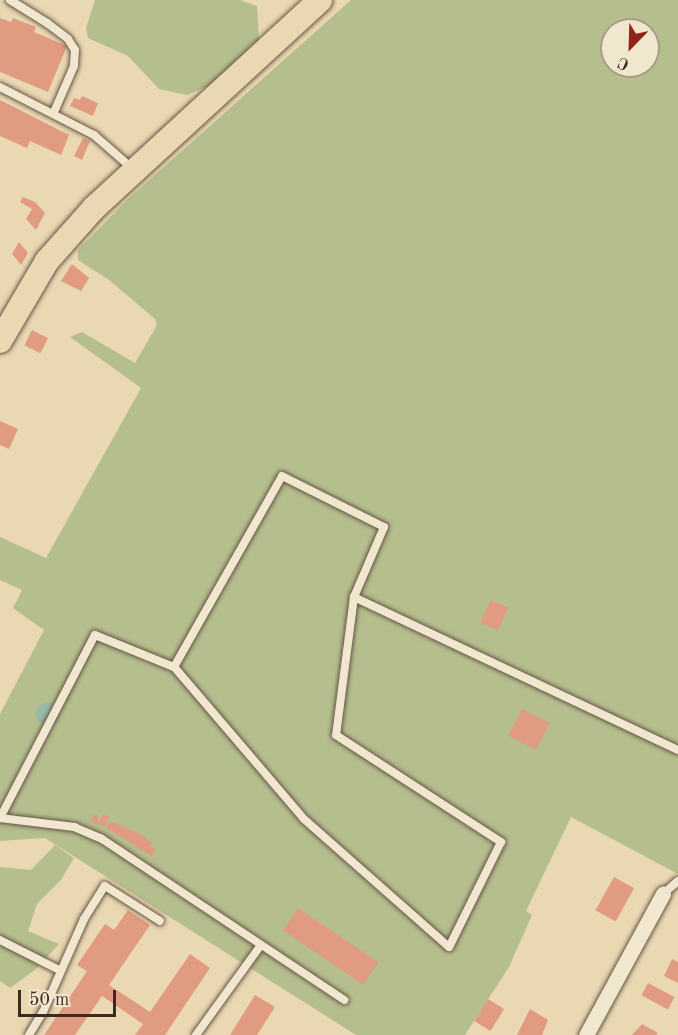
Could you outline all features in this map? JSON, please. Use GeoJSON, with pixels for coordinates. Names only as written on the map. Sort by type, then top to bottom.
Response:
{"type":"FeatureCollection","features":[{"type":"Feature","properties":{"kind":"main road"},"geometry":{"type":"LineString","coordinates":[[0,341],[57,248],[134,170],[320,0]]}},
{"type":"Feature","properties":{"kind":"street"},"geometry":{"type":"LineString","coordinates":[[586,1035],[663,894]]}},
{"type":"Feature","properties":{"kind":"lane"},"geometry":{"type":"LineString","coordinates":[[10,0],[47,23],[75,50],[74,66],[54,112]]}},
{"type":"Feature","properties":{"kind":"lane"},"geometry":{"type":"LineString","coordinates":[[0,87],[54,112],[94,135],[134,170]]}},
{"type":"Feature","properties":{"kind":"lane"},"geometry":{"type":"LineString","coordinates":[[174,667],[282,476],[384,527],[354,597],[336,735],[501,842],[449,947],[304,819],[174,667],[95,635],[0,818],[74,827],[102,839],[344,1000]]}},
{"type":"Feature","properties":{"kind":"lane"},"geometry":{"type":"LineString","coordinates":[[354,597],[678,750]]}},
{"type":"Feature","properties":{"kind":"lane"},"geometry":{"type":"LineString","coordinates":[[663,894],[678,881]]}},
{"type":"Feature","properties":{"kind":"lane"},"geometry":{"type":"LineString","coordinates":[[29,1035],[84,919],[105,886],[160,921]]}},
{"type":"Feature","properties":{"kind":"lane"},"geometry":{"type":"LineString","coordinates":[[0,940],[61,971]]}},
{"type":"Feature","properties":{"kind":"lane"},"geometry":{"type":"LineString","coordinates":[[196,1035],[261,945]]}},
{"type":"Feature","properties":{"kind":"green space"},"geometry":{"type":"Polygon","coordinates":[[[95,0],[240,0],[257,6],[259,40],[213,84],[187,95],[159,89],[128,56],[88,38],[86,28],[95,0]]]}},
{"type":"Feature","properties":{"kind":"green space"},"geometry":{"type":"Polygon","coordinates":[[[351,0],[678,0],[678,874],[571,817],[526,911],[532,915],[509,967],[465,1035],[356,1035],[45,838],[0,841],[0,714],[44,630],[13,608],[22,590],[0,580],[0,537],[46,558],[141,388],[70,337],[82,332],[135,363],[157,325],[155,319],[109,280],[78,260],[78,250],[127,200],[351,0]]]}},
{"type":"Feature","properties":{"kind":"green space"},"geometry":{"type":"Polygon","coordinates":[[[55,845],[74,858],[61,880],[37,904],[28,931],[59,944],[36,969],[10,988],[0,981],[0,867],[31,870],[55,845]]]}},
{"type":"Feature","properties":{"kind":"shaded area"},"geometry":{"type":"Polygon","coordinates":[[[48,702],[57,705],[60,714],[57,723],[48,726],[39,723],[36,714],[39,705],[48,702]]]}},
{"type":"Feature","properties":{"kind":"building"},"geometry":{"type":"Polygon","coordinates":[[[0,18],[11,22],[13,18],[36,27],[34,32],[67,46],[48,92],[0,72],[0,18]]]}},
{"type":"Feature","properties":{"kind":"building"},"geometry":{"type":"Polygon","coordinates":[[[82,96],[98,103],[93,116],[70,106],[74,98],[80,100],[82,96]]]}},
{"type":"Feature","properties":{"kind":"building"},"geometry":{"type":"Polygon","coordinates":[[[0,100],[69,135],[61,155],[30,141],[27,148],[0,136],[0,100]]]}},
{"type":"Feature","properties":{"kind":"building"},"geometry":{"type":"Polygon","coordinates":[[[83,138],[90,141],[82,160],[74,156],[83,138]]]}},
{"type":"Feature","properties":{"kind":"building"},"geometry":{"type":"Polygon","coordinates":[[[23,197],[35,202],[45,213],[36,230],[26,219],[32,209],[20,202],[23,197]]]}},
{"type":"Feature","properties":{"kind":"building"},"geometry":{"type":"Polygon","coordinates":[[[19,242],[28,253],[21,265],[12,254],[19,242]]]}},
{"type":"Feature","properties":{"kind":"building"},"geometry":{"type":"Polygon","coordinates":[[[72,264],[89,278],[81,291],[61,281],[72,264]]]}},
{"type":"Feature","properties":{"kind":"building"},"geometry":{"type":"Polygon","coordinates":[[[32,330],[48,338],[40,353],[24,345],[32,330]]]}},
{"type":"Feature","properties":{"kind":"building"},"geometry":{"type":"Polygon","coordinates":[[[0,421],[18,429],[9,449],[0,445],[0,421]]]}},
{"type":"Feature","properties":{"kind":"building"},"geometry":{"type":"Polygon","coordinates":[[[491,600],[508,608],[498,631],[480,623],[491,600]]]}},
{"type":"Feature","properties":{"kind":"building"},"geometry":{"type":"Polygon","coordinates":[[[522,709],[550,723],[536,750],[508,736],[522,709]]]}},
{"type":"Feature","properties":{"kind":"building"},"geometry":{"type":"Polygon","coordinates":[[[94,814],[99,816],[97,824],[91,822],[94,814]]]}},
{"type":"Feature","properties":{"kind":"building"},"geometry":{"type":"Polygon","coordinates":[[[103,814],[109,817],[104,827],[98,824],[103,814]]]}},
{"type":"Feature","properties":{"kind":"building"},"geometry":{"type":"Polygon","coordinates":[[[110,821],[140,834],[153,843],[150,846],[156,850],[152,856],[106,828],[110,821]]]}},
{"type":"Feature","properties":{"kind":"building"},"geometry":{"type":"Polygon","coordinates":[[[614,877],[634,888],[616,921],[596,910],[614,877]]]}},
{"type":"Feature","properties":{"kind":"building"},"geometry":{"type":"Polygon","coordinates":[[[298,908],[378,962],[363,985],[283,930],[298,908]]]}},
{"type":"Feature","properties":{"kind":"building"},"geometry":{"type":"Polygon","coordinates":[[[128,910],[150,925],[109,985],[150,1012],[190,954],[210,968],[165,1035],[135,1035],[143,1024],[102,996],[75,1035],[44,1035],[87,971],[77,965],[105,924],[114,930],[128,910]]]}},
{"type":"Feature","properties":{"kind":"building"},"geometry":{"type":"Polygon","coordinates":[[[672,959],[678,962],[678,983],[664,976],[672,959]]]}},
{"type":"Feature","properties":{"kind":"building"},"geometry":{"type":"Polygon","coordinates":[[[648,983],[674,997],[668,1009],[641,995],[648,983]]]}},
{"type":"Feature","properties":{"kind":"building"},"geometry":{"type":"Polygon","coordinates":[[[255,995],[275,1007],[257,1035],[230,1035],[255,995]]]}},
{"type":"Feature","properties":{"kind":"building"},"geometry":{"type":"Polygon","coordinates":[[[488,999],[504,1009],[490,1031],[474,1021],[488,999]]]}},
{"type":"Feature","properties":{"kind":"building"},"geometry":{"type":"Polygon","coordinates":[[[530,1009],[548,1020],[542,1035],[517,1035],[530,1009]]]}},
{"type":"Feature","properties":{"kind":"building"},"geometry":{"type":"Polygon","coordinates":[[[642,1024],[658,1033],[656,1035],[632,1035],[642,1024]]]}}]}
